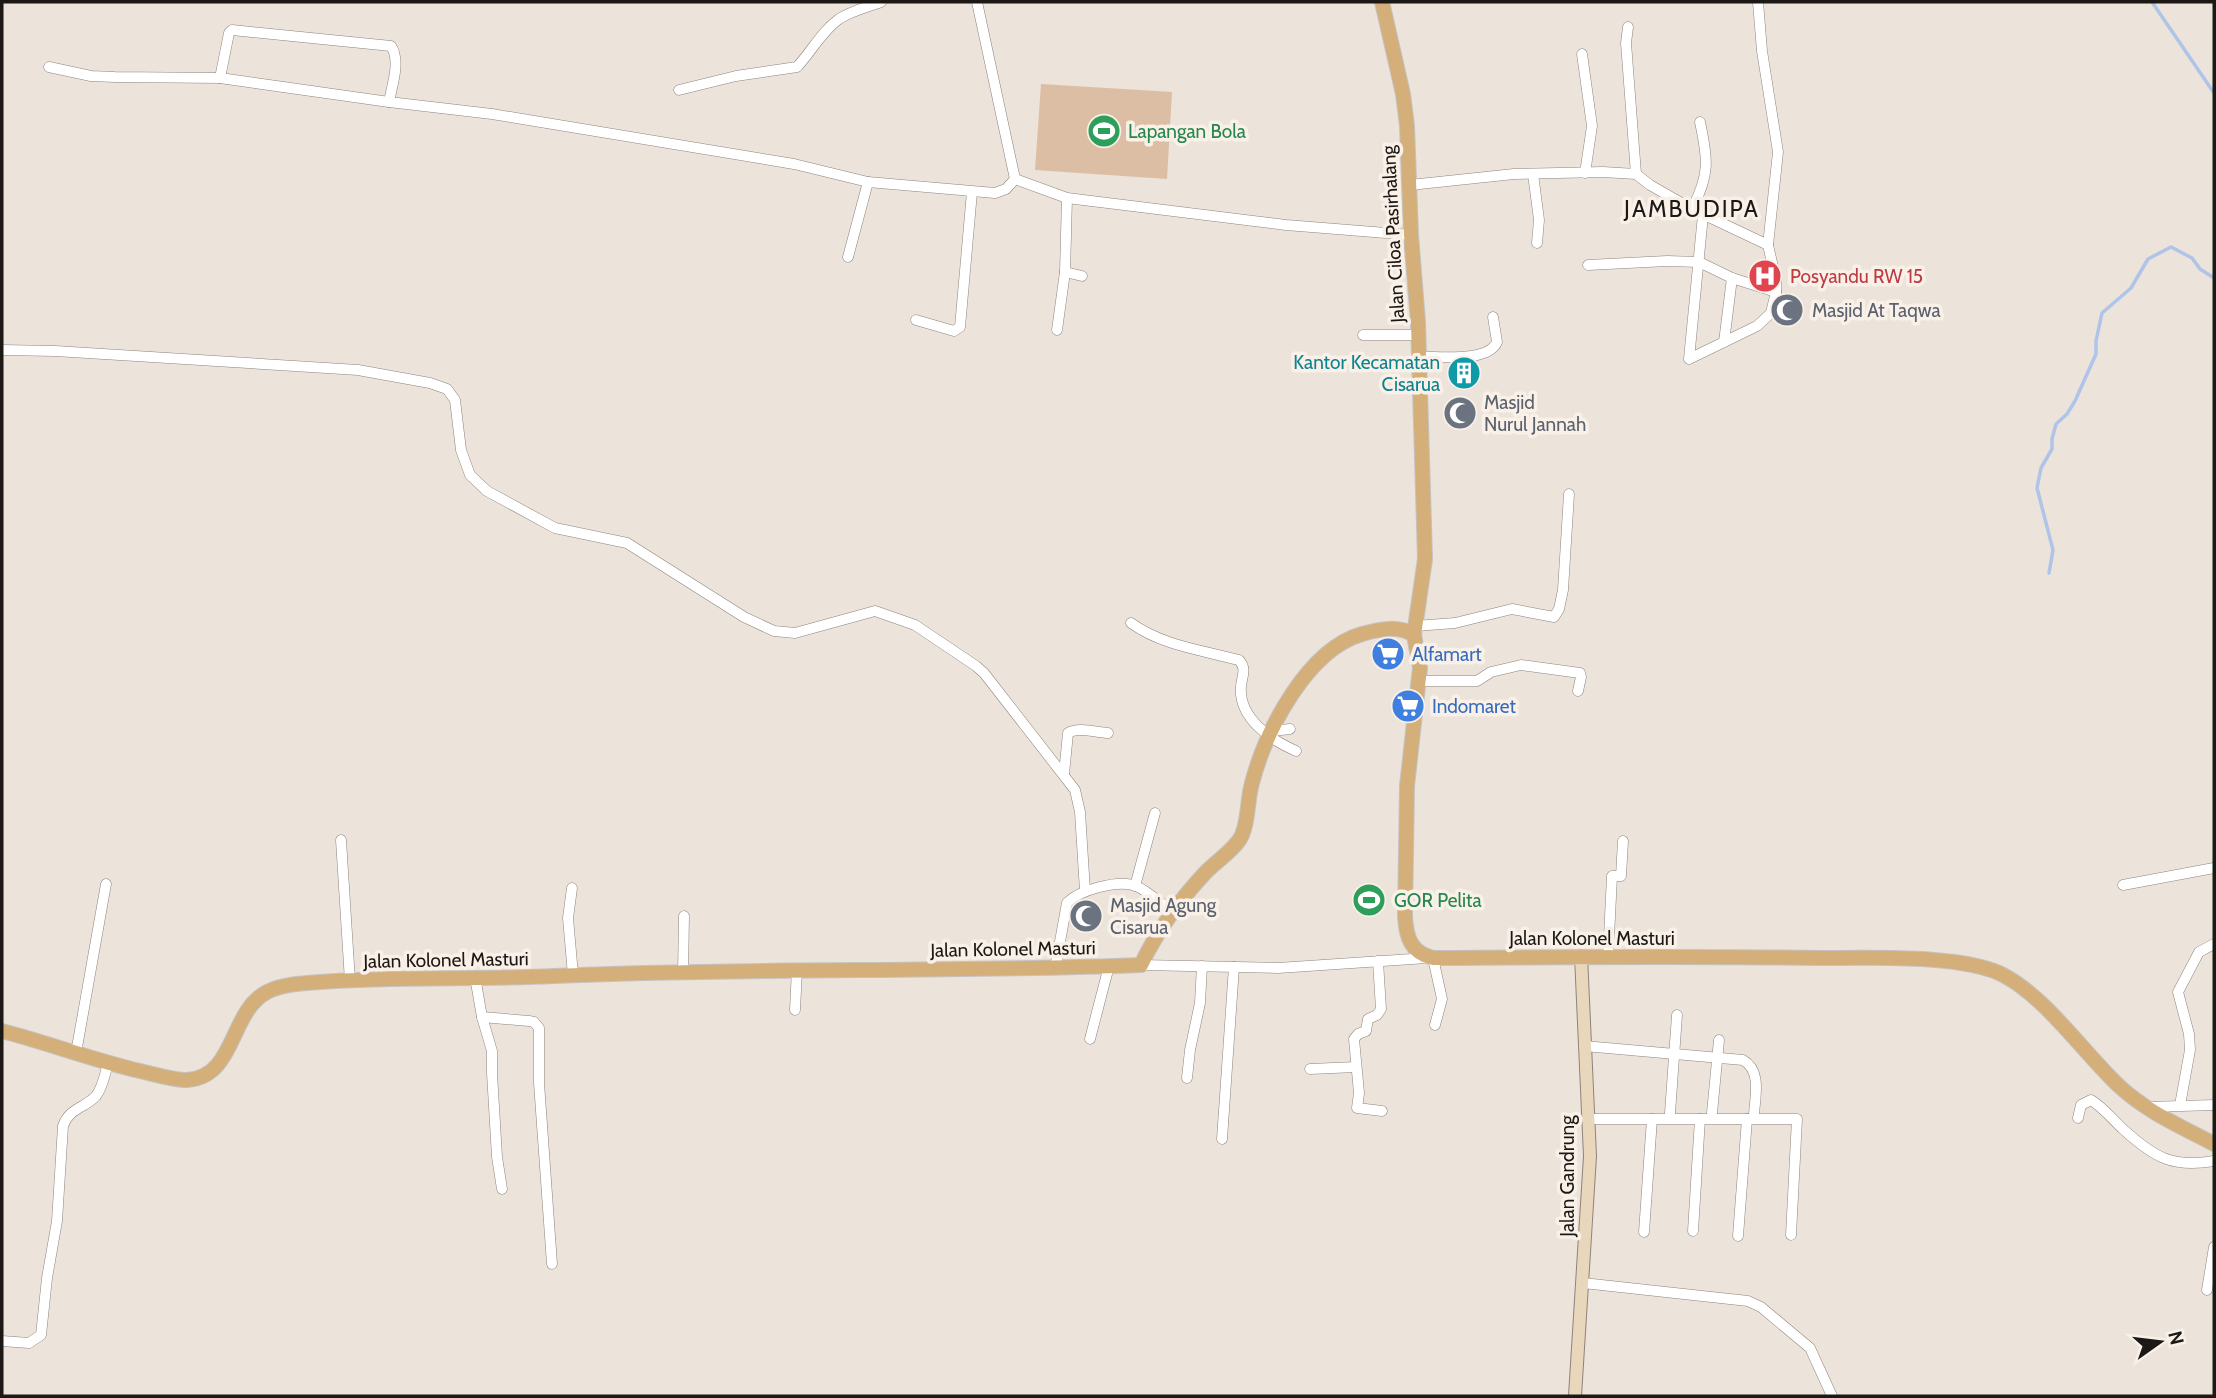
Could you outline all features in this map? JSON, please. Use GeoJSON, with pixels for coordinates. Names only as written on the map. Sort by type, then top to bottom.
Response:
{"type":"FeatureCollection","features":[{"type":"Feature","properties":{"kind":"main road","name":"Jalan Ciloa Pasirhalang"},"geometry":{"type":"LineString","coordinates":[[1382,2],[1403,94],[1418,335],[1425,559],[1414,630]]}},
{"type":"Feature","properties":{"kind":"main road"},"geometry":{"type":"LineString","coordinates":[[1140,965],[1156,933],[1204,874],[1223,854],[1233,848],[1242,835],[1253,779],[1270,734],[1302,678],[1336,646],[1353,636],[1385,629],[1414,630],[1419,659],[1407,786],[1406,926],[1413,948],[1431,958]]}},
{"type":"Feature","properties":{"kind":"main road","name":"Jalan Kolonel Masturi"},"geometry":{"type":"LineString","coordinates":[[1431,958],[1889,958],[1977,965],[2006,976],[2031,996],[2120,1087],[2146,1108],[2214,1144]]}},
{"type":"Feature","properties":{"kind":"main road","name":"Jalan Kolonel Masturi"},"geometry":{"type":"LineString","coordinates":[[2,1031],[108,1063],[187,1080],[205,1076],[217,1067],[243,1018],[264,994],[288,986],[390,978],[797,969],[1055,969],[1140,965]]}},
{"type":"Feature","properties":{"kind":"street"},"geometry":{"type":"LineString","coordinates":[[680,90],[736,76],[791,70],[797,67],[839,19],[853,11],[881,2]]}},
{"type":"Feature","properties":{"kind":"street"},"geometry":{"type":"LineString","coordinates":[[977,2],[1015,179]]}},
{"type":"Feature","properties":{"kind":"street"},"geometry":{"type":"LineString","coordinates":[[1703,215],[1689,358],[1766,320],[1774,306],[1776,280],[1768,245],[1778,152],[1762,51],[1758,2]]}},
{"type":"Feature","properties":{"kind":"street"},"geometry":{"type":"LineString","coordinates":[[1628,27],[1626,43],[1636,174]]}},
{"type":"Feature","properties":{"kind":"street"},"geometry":{"type":"LineString","coordinates":[[220,78],[229,33],[232,30],[391,46],[396,61],[389,102]]}},
{"type":"Feature","properties":{"kind":"street"},"geometry":{"type":"LineString","coordinates":[[1582,54],[1592,126],[1585,173]]}},
{"type":"Feature","properties":{"kind":"street"},"geometry":{"type":"LineString","coordinates":[[49,67],[115,77],[220,78],[492,114],[794,164],[868,182],[972,192],[1000,191],[1006,189],[1015,179]]}},
{"type":"Feature","properties":{"kind":"street"},"geometry":{"type":"LineString","coordinates":[[1692,209],[1706,178],[1706,154],[1700,122]]}},
{"type":"Feature","properties":{"kind":"street"},"geometry":{"type":"LineString","coordinates":[[1410,185],[1533,174],[1636,174],[1650,186],[1703,215],[1768,245]]}},
{"type":"Feature","properties":{"kind":"street"},"geometry":{"type":"LineString","coordinates":[[1533,174],[1539,220],[1537,243]]}},
{"type":"Feature","properties":{"kind":"street"},"geometry":{"type":"LineString","coordinates":[[1015,179],[1067,198],[1286,225],[1411,235]]}},
{"type":"Feature","properties":{"kind":"street"},"geometry":{"type":"LineString","coordinates":[[848,257],[868,182]]}},
{"type":"Feature","properties":{"kind":"street"},"geometry":{"type":"LineString","coordinates":[[916,320],[954,331],[960,327],[972,192]]}},
{"type":"Feature","properties":{"kind":"street"},"geometry":{"type":"LineString","coordinates":[[1057,330],[1065,272],[1067,198]]}},
{"type":"Feature","properties":{"kind":"street"},"geometry":{"type":"LineString","coordinates":[[1588,265],[1699,262],[1732,278],[1776,292]]}},
{"type":"Feature","properties":{"kind":"street"},"geometry":{"type":"LineString","coordinates":[[1065,272],[1082,276]]}},
{"type":"Feature","properties":{"kind":"street"},"geometry":{"type":"LineString","coordinates":[[1724,342],[1732,278]]}},
{"type":"Feature","properties":{"kind":"street"},"geometry":{"type":"LineString","coordinates":[[1418,357],[1478,356],[1489,352],[1497,342],[1493,317]]}},
{"type":"Feature","properties":{"kind":"street"},"geometry":{"type":"LineString","coordinates":[[1363,335],[1418,335]]}},
{"type":"Feature","properties":{"kind":"street"},"geometry":{"type":"LineString","coordinates":[[2,350],[358,370],[430,383],[447,389],[455,400],[461,450],[470,475],[487,491],[555,528],[627,543],[744,617],[774,631],[795,633],[876,611],[915,625],[976,666],[1063,774],[1077,796],[1085,891]]}},
{"type":"Feature","properties":{"kind":"street"},"geometry":{"type":"LineString","coordinates":[[1414,630],[1513,609],[1554,617],[1559,609],[1563,590],[1569,494]]}},
{"type":"Feature","properties":{"kind":"street"},"geometry":{"type":"LineString","coordinates":[[1131,622],[1144,632],[1180,646],[1239,660],[1244,668],[1241,694],[1247,713],[1270,734],[1296,751]]}},
{"type":"Feature","properties":{"kind":"street"},"geometry":{"type":"LineString","coordinates":[[1418,681],[1478,681],[1498,670],[1531,665],[1580,673],[1578,691]]}},
{"type":"Feature","properties":{"kind":"street"},"geometry":{"type":"LineString","coordinates":[[1270,734],[1290,729]]}},
{"type":"Feature","properties":{"kind":"street"},"geometry":{"type":"LineString","coordinates":[[1063,774],[1070,731],[1108,733]]}},
{"type":"Feature","properties":{"kind":"street"},"geometry":{"type":"LineString","coordinates":[[1135,886],[1155,813]]}},
{"type":"Feature","properties":{"kind":"street"},"geometry":{"type":"LineString","coordinates":[[341,840],[350,981]]}},
{"type":"Feature","properties":{"kind":"street"},"geometry":{"type":"LineString","coordinates":[[1608,957],[1612,876],[1621,876],[1623,841]]}},
{"type":"Feature","properties":{"kind":"street"},"geometry":{"type":"LineString","coordinates":[[2123,885],[2214,868]]}},
{"type":"Feature","properties":{"kind":"street"},"geometry":{"type":"LineString","coordinates":[[76,1053],[106,884]]}},
{"type":"Feature","properties":{"kind":"street"},"geometry":{"type":"LineString","coordinates":[[1055,969],[1067,903],[1085,891],[1114,884],[1135,886],[1173,912]]}},
{"type":"Feature","properties":{"kind":"street"},"geometry":{"type":"LineString","coordinates":[[572,888],[568,918],[573,975]]}},
{"type":"Feature","properties":{"kind":"street"},"geometry":{"type":"LineString","coordinates":[[683,973],[684,916]]}},
{"type":"Feature","properties":{"kind":"street"},"geometry":{"type":"LineString","coordinates":[[2180,1105],[2190,1050],[2189,1034],[2178,992],[2199,952],[2214,944]]}},
{"type":"Feature","properties":{"kind":"street","name":"Jalan Gandrung"},"geometry":{"type":"LineString","coordinates":[[1575,1396],[1590,1156],[1581,956]]}},
{"type":"Feature","properties":{"kind":"street"},"geometry":{"type":"LineString","coordinates":[[1140,965],[1278,968],[1431,958],[1442,999],[1435,1025]]}},
{"type":"Feature","properties":{"kind":"street"},"geometry":{"type":"LineString","coordinates":[[1378,961],[1381,1009],[1377,1015],[1368,1019],[1366,1031],[1355,1036],[1359,1093],[1357,1108],[1382,1111]]}},
{"type":"Feature","properties":{"kind":"street"},"geometry":{"type":"LineString","coordinates":[[1090,1039],[1109,966]]}},
{"type":"Feature","properties":{"kind":"street"},"geometry":{"type":"LineString","coordinates":[[1187,1078],[1200,1003],[1202,966]]}},
{"type":"Feature","properties":{"kind":"street"},"geometry":{"type":"LineString","coordinates":[[1222,1139],[1234,967]]}},
{"type":"Feature","properties":{"kind":"street"},"geometry":{"type":"LineString","coordinates":[[795,1010],[797,969]]}},
{"type":"Feature","properties":{"kind":"street"},"geometry":{"type":"LineString","coordinates":[[475,977],[494,1061],[492,1073],[497,1157],[502,1189]]}},
{"type":"Feature","properties":{"kind":"street"},"geometry":{"type":"LineString","coordinates":[[1670,1113],[1677,1015]]}},
{"type":"Feature","properties":{"kind":"street"},"geometry":{"type":"LineString","coordinates":[[482,1017],[529,1021],[534,1022],[538,1028],[539,1083],[552,1265]]}},
{"type":"Feature","properties":{"kind":"street"},"geometry":{"type":"LineString","coordinates":[[1712,1113],[1718,1040]]}},
{"type":"Feature","properties":{"kind":"street"},"geometry":{"type":"LineString","coordinates":[[1584,1046],[1743,1060],[1753,1068],[1756,1083],[1738,1236]]}},
{"type":"Feature","properties":{"kind":"street"},"geometry":{"type":"LineString","coordinates":[[2,1341],[29,1343],[41,1335],[57,1221],[63,1126],[70,1113],[85,1105],[98,1093],[108,1063]]}},
{"type":"Feature","properties":{"kind":"street"},"geometry":{"type":"LineString","coordinates":[[1310,1069],[1356,1067]]}},
{"type":"Feature","properties":{"kind":"street"},"geometry":{"type":"LineString","coordinates":[[2078,1118],[2081,1105],[2091,1100],[2124,1131],[2167,1161],[2194,1165],[2214,1161]]}},
{"type":"Feature","properties":{"kind":"street"},"geometry":{"type":"LineString","coordinates":[[2146,1108],[2214,1105]]}},
{"type":"Feature","properties":{"kind":"street"},"geometry":{"type":"LineString","coordinates":[[1587,1119],[1797,1119],[1791,1235]]}},
{"type":"Feature","properties":{"kind":"street"},"geometry":{"type":"LineString","coordinates":[[1644,1232],[1652,1119]]}},
{"type":"Feature","properties":{"kind":"street"},"geometry":{"type":"LineString","coordinates":[[1693,1231],[1700,1119]]}},
{"type":"Feature","properties":{"kind":"street"},"geometry":{"type":"LineString","coordinates":[[2207,1290],[2214,1247]]}},
{"type":"Feature","properties":{"kind":"street"},"geometry":{"type":"LineString","coordinates":[[1583,1283],[1748,1301],[1761,1307],[1810,1348],[1832,1396]]}},
{"type":"Feature","properties":{"kind":"shaded area","name":"Lapangan Bola"},"geometry":{"type":"Polygon","coordinates":[[[1041,84],[1172,92],[1167,179],[1035,170],[1041,84]]]}},
{"type":"Feature","properties":{"kind":"waterway"},"geometry":{"type":"LineString","coordinates":[[2152,2],[2214,93]]}},
{"type":"Feature","properties":{"kind":"waterway"},"geometry":{"type":"LineString","coordinates":[[2049,573],[2053,550],[2037,488],[2041,468],[2052,449],[2056,424],[2067,414],[2075,401],[2096,354],[2102,313],[2131,288],[2148,259],[2171,247],[2192,258],[2200,269],[2214,278]]}},
{"type":"Feature","properties":{"kind":"place","name":"Lapangan Bola"},"geometry":{"type":"Point","coordinates":[1104,131]}},
{"type":"Feature","properties":{"kind":"place","name":"Posyandu RW 15"},"geometry":{"type":"Point","coordinates":[1765,276]}},
{"type":"Feature","properties":{"kind":"place","name":"Masjid At Taqwa"},"geometry":{"type":"Point","coordinates":[1787,310]}},
{"type":"Feature","properties":{"kind":"place","name":"Kantor Kecamatan Cisarua"},"geometry":{"type":"Point","coordinates":[1464,373]}},
{"type":"Feature","properties":{"kind":"place","name":"Masjid Nurul Jannah"},"geometry":{"type":"Point","coordinates":[1460,413]}},
{"type":"Feature","properties":{"kind":"place","name":"Alfamart"},"geometry":{"type":"Point","coordinates":[1388,654]}},
{"type":"Feature","properties":{"kind":"place","name":"Indomaret"},"geometry":{"type":"Point","coordinates":[1408,706]}},
{"type":"Feature","properties":{"kind":"place","name":"GOR Pelita"},"geometry":{"type":"Point","coordinates":[1369,900]}},
{"type":"Feature","properties":{"kind":"place","name":"Masjid Agung Cisarua"},"geometry":{"type":"Point","coordinates":[1086,916]}},
{"type":"Feature","properties":{"kind":"district","name":"JAMBUDIPA"},"geometry":{"type":"Point","coordinates":[1692,209]}}]}
